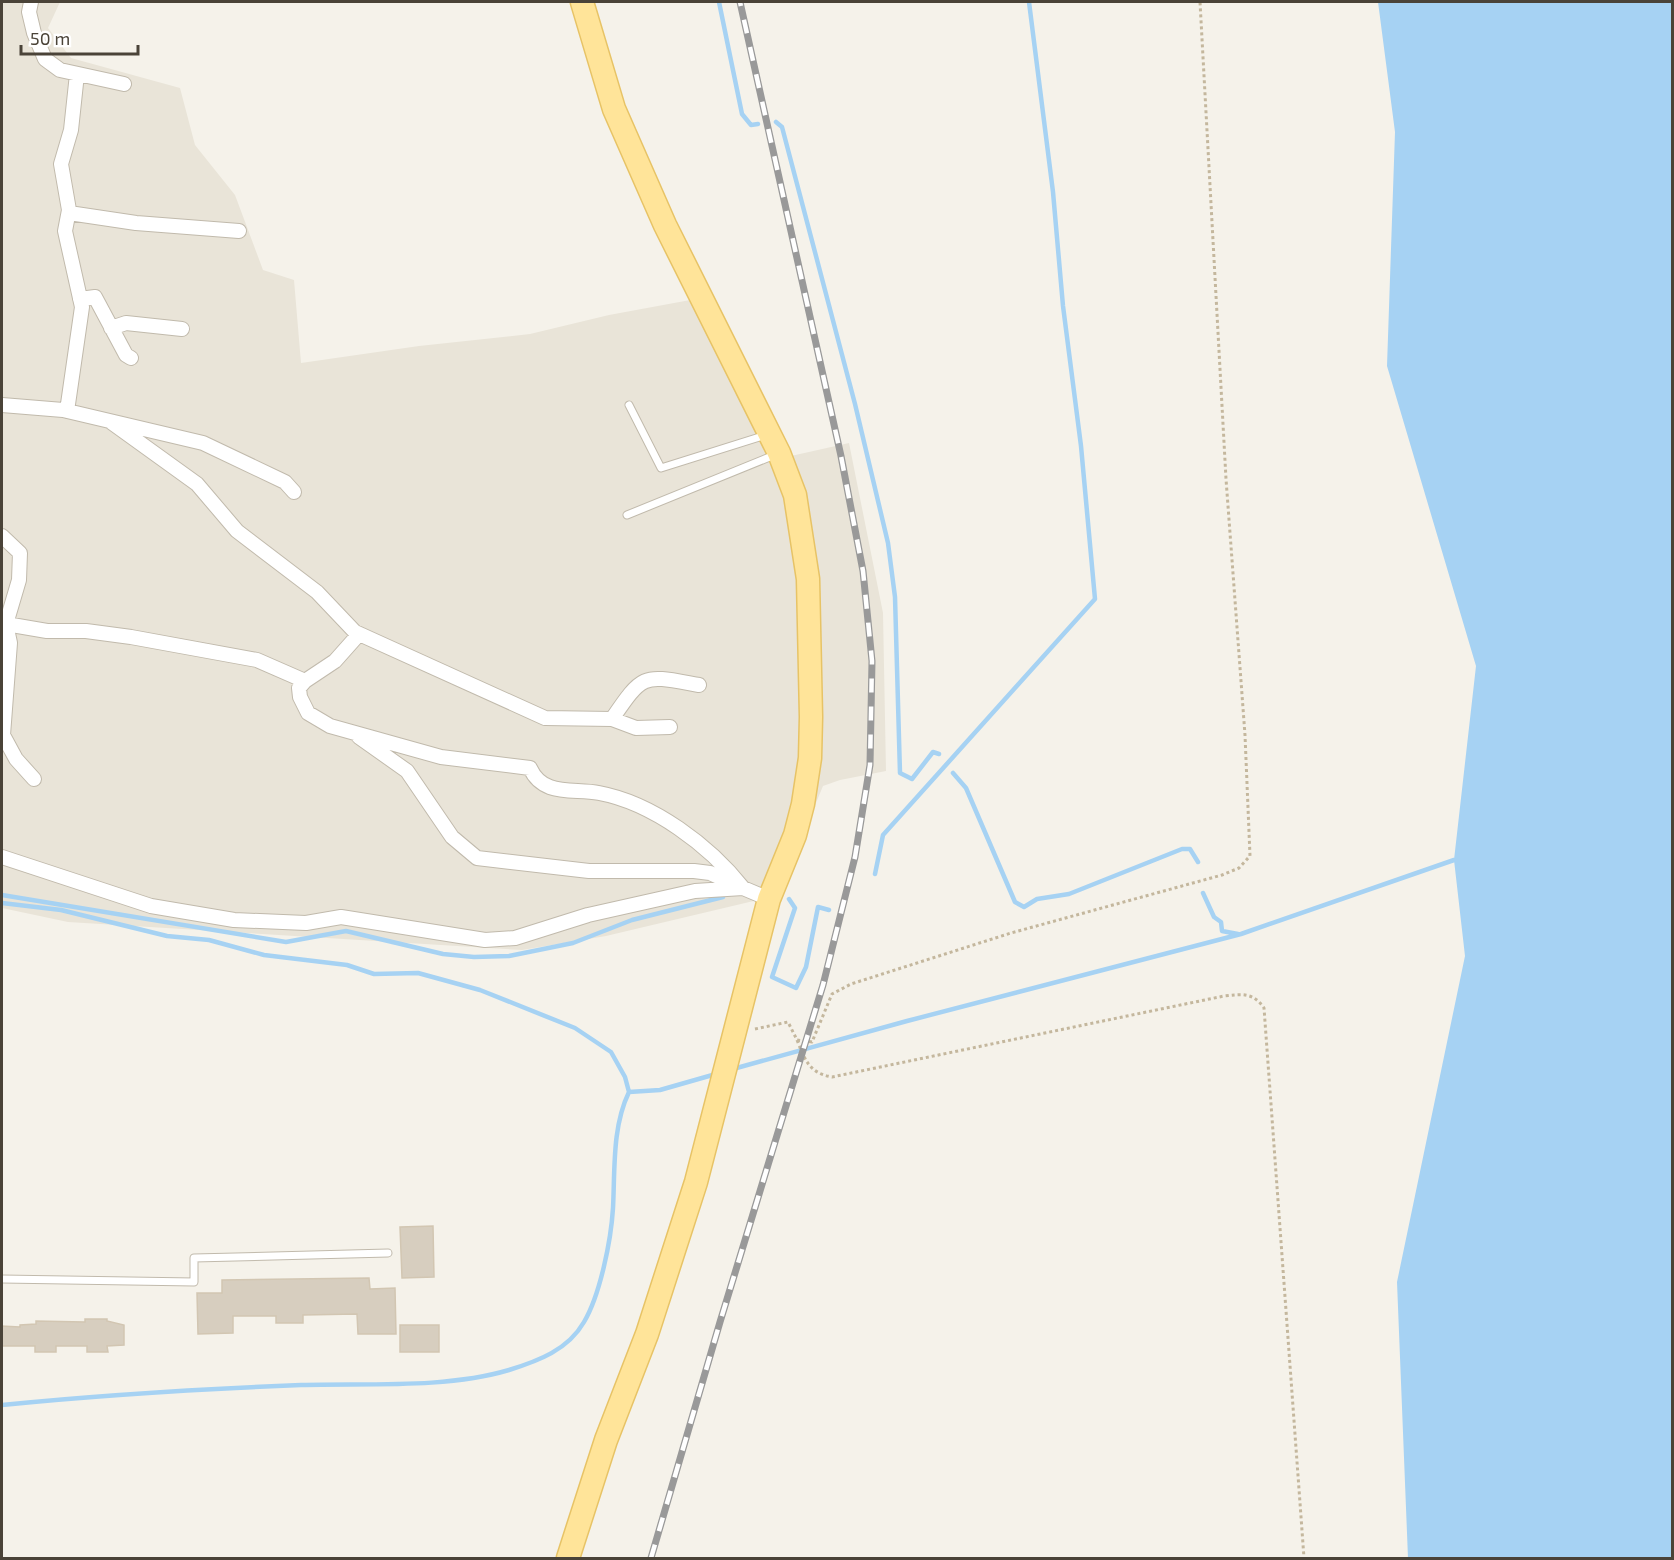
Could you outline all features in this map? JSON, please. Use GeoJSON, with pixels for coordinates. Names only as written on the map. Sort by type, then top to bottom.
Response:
{"type":"FeatureCollection","features":[{"type":"Feature","properties":{"kind":"main road"},"geometry":{"type":"LineString","coordinates":[[568,1558],[606,1440],[647,1334],[696,1182],[769,899],[795,835],[803,804],[810,758],[811,717],[808,579],[795,495],[774,444],[665,225],[619,120],[604,81],[582,2]]}},
{"type":"Feature","properties":{"kind":"street"},"geometry":{"type":"LineString","coordinates":[[31,2],[29,12],[34,33],[45,59],[60,69],[124,84]]}},
{"type":"Feature","properties":{"kind":"street"},"geometry":{"type":"LineString","coordinates":[[67,411],[82,307],[65,231],[69,213],[61,164],[71,130],[78,74]]}},
{"type":"Feature","properties":{"kind":"street"},"geometry":{"type":"LineString","coordinates":[[69,213],[136,223],[239,231]]}},
{"type":"Feature","properties":{"kind":"street"},"geometry":{"type":"LineString","coordinates":[[80,299],[95,297],[126,355],[131,358]]}},
{"type":"Feature","properties":{"kind":"street"},"geometry":{"type":"LineString","coordinates":[[111,328],[126,323],[182,329]]}},
{"type":"Feature","properties":{"kind":"street"},"geometry":{"type":"LineString","coordinates":[[2,405],[67,411],[203,443],[285,482],[294,492]]}},
{"type":"Feature","properties":{"kind":"street"},"geometry":{"type":"LineString","coordinates":[[111,422],[197,484],[237,531],[317,592],[359,634],[545,718],[612,719],[636,728],[670,727]]}},
{"type":"Feature","properties":{"kind":"street"},"geometry":{"type":"LineString","coordinates":[[2,536],[20,553],[19,580],[4,625],[10,643],[3,735],[16,759],[34,779]]}},
{"type":"Feature","properties":{"kind":"street"},"geometry":{"type":"LineString","coordinates":[[4,625],[47,631],[86,631],[131,637],[257,660],[305,681]]}},
{"type":"Feature","properties":{"kind":"street"},"geometry":{"type":"LineString","coordinates":[[359,634],[335,661],[305,681],[299,688],[300,697],[308,713],[330,726],[441,757],[530,768],[543,785],[563,791],[599,793],[617,799],[677,827],[724,863],[743,888]]}},
{"type":"Feature","properties":{"kind":"street"},"geometry":{"type":"LineString","coordinates":[[612,719],[631,689],[642,681],[659,678],[699,685]]}},
{"type":"Feature","properties":{"kind":"street"},"geometry":{"type":"LineString","coordinates":[[354,732],[407,771],[452,837],[477,858],[589,872],[694,871],[710,873],[769,899]]}},
{"type":"Feature","properties":{"kind":"street"},"geometry":{"type":"LineString","coordinates":[[2,857],[151,906],[234,920],[306,923],[341,916],[485,940],[515,938],[626,905],[695,891],[743,888]]}},
{"type":"Feature","properties":{"kind":"lane"},"geometry":{"type":"LineString","coordinates":[[629,405],[660,468],[774,444]]}},
{"type":"Feature","properties":{"kind":"lane"},"geometry":{"type":"LineString","coordinates":[[627,515],[774,444]]}},
{"type":"Feature","properties":{"kind":"lane"},"geometry":{"type":"LineString","coordinates":[[2,1279],[194,1282],[194,1258],[388,1253]]}},
{"type":"Feature","properties":{"kind":"path"},"geometry":{"type":"LineString","coordinates":[[797,1040],[812,1042],[832,994],[851,984],[1011,933],[1222,874],[1239,868],[1250,856],[1245,735],[1226,479],[1200,2]]}},
{"type":"Feature","properties":{"kind":"path"},"geometry":{"type":"LineString","coordinates":[[734,1033],[788,1022],[809,1067],[822,1075],[832,1077],[1224,996],[1247,994],[1256,997],[1264,1008],[1304,1558]]}},
{"type":"Feature","properties":{"kind":"shaded area"},"geometry":{"type":"Polygon","coordinates":[[[2,2],[60,2],[48,28],[71,58],[180,88],[195,145],[235,195],[263,270],[294,280],[301,363],[419,346],[530,334],[609,315],[712,296],[791,456],[849,443],[883,613],[886,771],[840,780],[823,786],[791,863],[762,899],[606,936],[522,950],[68,922],[2,908],[2,2]]]}},
{"type":"Feature","properties":{"kind":"water"},"geometry":{"type":"Polygon","coordinates":[[[1378,2],[1672,2],[1672,1558],[1408,1558],[1397,1282],[1465,956],[1454,860],[1476,666],[1387,366],[1395,132],[1378,2]]]}},
{"type":"Feature","properties":{"kind":"building"},"geometry":{"type":"Polygon","coordinates":[[[433,1226],[434,1277],[402,1278],[400,1227],[433,1226]]]}},
{"type":"Feature","properties":{"kind":"building"},"geometry":{"type":"Polygon","coordinates":[[[369,1278],[370,1289],[395,1288],[396,1334],[358,1334],[357,1314],[303,1315],[303,1323],[276,1323],[276,1316],[233,1316],[233,1333],[198,1334],[197,1293],[222,1293],[222,1280],[369,1278]]]}},
{"type":"Feature","properties":{"kind":"building"},"geometry":{"type":"Polygon","coordinates":[[[85,1319],[107,1319],[107,1321],[124,1325],[124,1345],[107,1346],[108,1352],[87,1352],[87,1346],[56,1346],[56,1352],[35,1352],[35,1346],[2,1346],[2,1326],[20,1327],[20,1325],[36,1324],[36,1321],[85,1322],[85,1319]]]}},
{"type":"Feature","properties":{"kind":"building"},"geometry":{"type":"Polygon","coordinates":[[[400,1325],[439,1325],[439,1352],[400,1352],[400,1325]]]}},
{"type":"Feature","properties":{"kind":"waterway"},"geometry":{"type":"LineString","coordinates":[[719,2],[742,114],[751,125],[758,124]]}},
{"type":"Feature","properties":{"kind":"waterway"},"geometry":{"type":"LineString","coordinates":[[875,874],[883,835],[1095,599],[1053,192],[1029,2]]}},
{"type":"Feature","properties":{"kind":"waterway"},"geometry":{"type":"LineString","coordinates":[[776,122],[782,127],[855,404],[888,543],[895,597],[900,773],[912,779],[933,752],[939,754]]}},
{"type":"Feature","properties":{"kind":"waterway"},"geometry":{"type":"LineString","coordinates":[[953,773],[966,788],[1015,902],[1024,907],[1037,899],[1069,894],[1182,849],[1190,849],[1198,862]]}},
{"type":"Feature","properties":{"kind":"waterway"},"geometry":{"type":"LineString","coordinates":[[733,1069],[1241,934],[1454,860]]}},
{"type":"Feature","properties":{"kind":"waterway"},"geometry":{"type":"LineString","coordinates":[[1203,893],[1214,917],[1221,922],[1222,931],[1238,934]]}},
{"type":"Feature","properties":{"kind":"waterway"},"geometry":{"type":"LineString","coordinates":[[2,895],[286,942],[346,931],[443,954],[474,957],[509,956],[573,943],[632,920],[723,897]]}},
{"type":"Feature","properties":{"kind":"waterway"},"geometry":{"type":"LineString","coordinates":[[789,899],[795,908],[772,977],[796,988],[806,967],[818,907],[829,910]]}},
{"type":"Feature","properties":{"kind":"waterway"},"geometry":{"type":"LineString","coordinates":[[2,903],[61,910],[167,936],[209,940],[264,955],[347,965],[374,974],[418,973],[480,990],[575,1028],[611,1052],[625,1077],[629,1092],[660,1090],[716,1074]]}},
{"type":"Feature","properties":{"kind":"waterway"},"geometry":{"type":"LineString","coordinates":[[2,1405],[226,1388],[432,1383],[484,1376],[531,1363],[570,1340],[590,1311],[604,1267],[610,1236],[617,1134],[629,1092]]}},
{"type":"Feature","properties":{"kind":"railway"},"geometry":{"type":"LineString","coordinates":[[651,1558],[823,985],[855,857],[870,765],[872,661],[863,571],[841,456],[740,2]]}}]}
